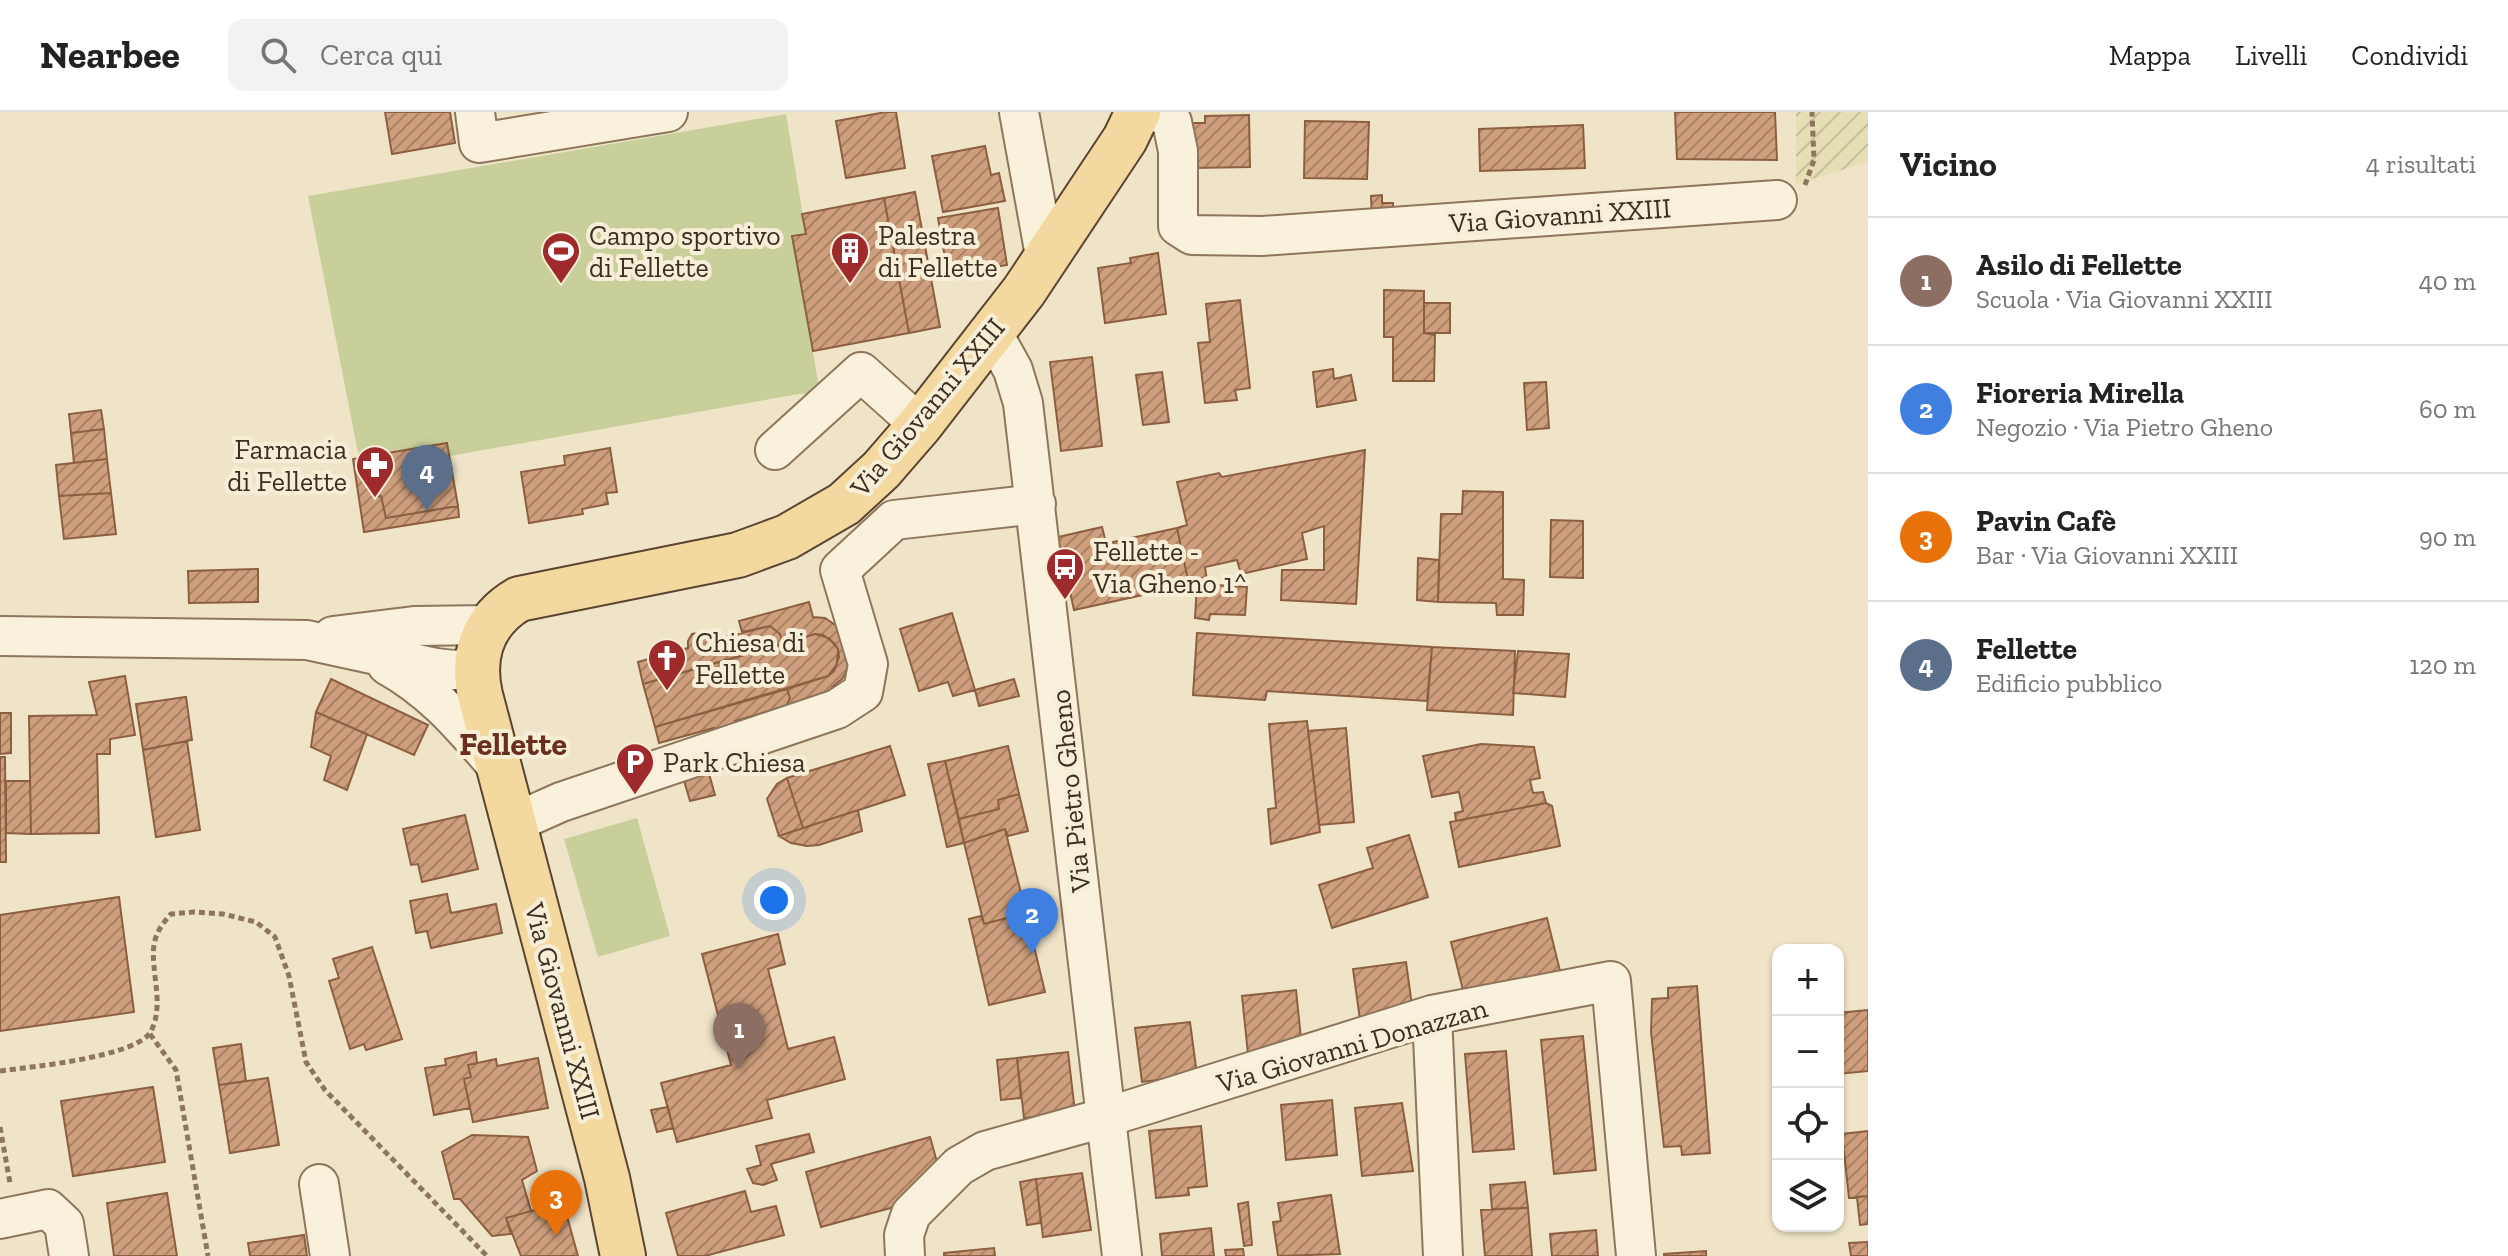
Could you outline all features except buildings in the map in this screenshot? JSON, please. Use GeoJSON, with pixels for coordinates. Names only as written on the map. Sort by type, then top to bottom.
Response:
{"type":"FeatureCollection","features":[{"type":"Feature","properties":{"kind":"main road","name":"Via Giovanni XXIII"},"geometry":{"type":"LineString","coordinates":[[623,1256],[607,1178],[480,695],[476,668],[479,646],[489,625],[506,606],[519,599],[712,561],[787,537],[844,504],[864,488],[920,425],[1046,261],[1125,139],[1138,112]]}},
{"type":"Feature","properties":{"kind":"street"},"geometry":{"type":"LineString","coordinates":[[477,128],[668,112]]}},
{"type":"Feature","properties":{"kind":"street"},"geometry":{"type":"LineString","coordinates":[[1019,112],[1046,261]]}},
{"type":"Feature","properties":{"kind":"street","name":"Via Giovanni XXIII"},"geometry":{"type":"LineString","coordinates":[[1160,112],[1172,122],[1178,151],[1178,226],[1192,235],[1262,236],[1777,200]]}},
{"type":"Feature","properties":{"kind":"street","name":"Via Pietro Gheno"},"geometry":{"type":"LineString","coordinates":[[992,332],[1020,385],[1122,1256]]}},
{"type":"Feature","properties":{"kind":"street"},"geometry":{"type":"LineString","coordinates":[[775,450],[861,372],[920,425]]}},
{"type":"Feature","properties":{"kind":"street"},"geometry":{"type":"LineString","coordinates":[[514,823],[561,802],[837,709],[863,692],[868,664],[840,570],[894,520],[1036,504]]}},
{"type":"Feature","properties":{"kind":"street"},"geometry":{"type":"LineString","coordinates":[[307,640],[414,626],[489,625]]}},
{"type":"Feature","properties":{"kind":"street","name":"Via Giovanni XXIII"},"geometry":{"type":"LineString","coordinates":[[0,636],[307,640],[436,668],[476,668]]}},
{"type":"Feature","properties":{"kind":"street","name":"Via Giovanni XXIII"},"geometry":{"type":"LineString","coordinates":[[363,652],[414,681],[448,709],[498,767]]}},
{"type":"Feature","properties":{"kind":"street","name":"Via Giovanni Donazzan"},"geometry":{"type":"LineString","coordinates":[[905,1256],[904,1235],[911,1214],[959,1166],[985,1151],[1107,1117],[1432,1015],[1611,981],[1636,1256]]}},
{"type":"Feature","properties":{"kind":"street"},"geometry":{"type":"LineString","coordinates":[[1432,1015],[1443,1256]]}},
{"type":"Feature","properties":{"kind":"street"},"geometry":{"type":"LineString","coordinates":[[319,1184],[330,1256]]}},
{"type":"Feature","properties":{"kind":"street"},"geometry":{"type":"LineString","coordinates":[[8,1217],[48,1209],[64,1224],[69,1256]]}},
{"type":"Feature","properties":{"kind":"path"},"geometry":{"type":"LineString","coordinates":[[1777,200],[1805,185],[1814,160],[1812,112]]}},
{"type":"Feature","properties":{"kind":"path"},"geometry":{"type":"LineString","coordinates":[[0,1071],[82,1060],[131,1047],[150,1034],[155,1021],[157,998],[153,952],[158,928],[171,914],[223,914],[256,922],[275,937],[289,976],[306,1062],[325,1090],[487,1256]]}},
{"type":"Feature","properties":{"kind":"path"},"geometry":{"type":"LineString","coordinates":[[150,1034],[176,1070],[208,1256]]}},
{"type":"Feature","properties":{"kind":"path"},"geometry":{"type":"LineString","coordinates":[[0,1127],[8,1217]]}},
{"type":"Feature","properties":{"kind":"shaded area"},"geometry":{"type":"Polygon","coordinates":[[[1796,112],[1868,112],[1868,162],[1796,184],[1796,112]]]}},
{"type":"Feature","properties":{"kind":"green space","name":"Campo sportivo di Fellette"},"geometry":{"type":"Polygon","coordinates":[[[786,114],[806,234],[793,236],[820,393],[799,394],[450,456],[447,443],[359,458],[308,196],[786,114]]]}},
{"type":"Feature","properties":{"kind":"green space"},"geometry":{"type":"Polygon","coordinates":[[[637,818],[670,936],[598,957],[564,839],[637,818]]]}},
{"type":"Feature","properties":{"kind":"place","name":"Campo sportivo di Fellette"},"geometry":{"type":"Point","coordinates":[561,285]}},
{"type":"Feature","properties":{"kind":"place","name":"Palestra di Fellette"},"geometry":{"type":"Point","coordinates":[850,285]}},
{"type":"Feature","properties":{"kind":"place","name":"Farmacia di Fellette"},"geometry":{"type":"Point","coordinates":[375,499]}},
{"type":"Feature","properties":{"kind":"place","name":"Fellette"},"geometry":{"type":"Point","coordinates":[427,511]}},
{"type":"Feature","properties":{"kind":"place","name":"Fellette - Via Gheno 1^"},"geometry":{"type":"Point","coordinates":[1065,601]}},
{"type":"Feature","properties":{"kind":"place","name":"Chiesa di Fellette"},"geometry":{"type":"Point","coordinates":[667,692]}},
{"type":"Feature","properties":{"kind":"place","name":"Park Chiesa"},"geometry":{"type":"Point","coordinates":[635,796]}},
{"type":"Feature","properties":{"kind":"place","name":"Fioreria Mirella"},"geometry":{"type":"Point","coordinates":[1032,954]}},
{"type":"Feature","properties":{"kind":"place","name":"Asilo di Fellette"},"geometry":{"type":"Point","coordinates":[739,1069]}},
{"type":"Feature","properties":{"kind":"place","name":"Pavin Cafè"},"geometry":{"type":"Point","coordinates":[556,1236]}},
{"type":"Feature","properties":{"kind":"district","name":"Fellette"},"geometry":{"type":"Point","coordinates":[513,744]}}]}
